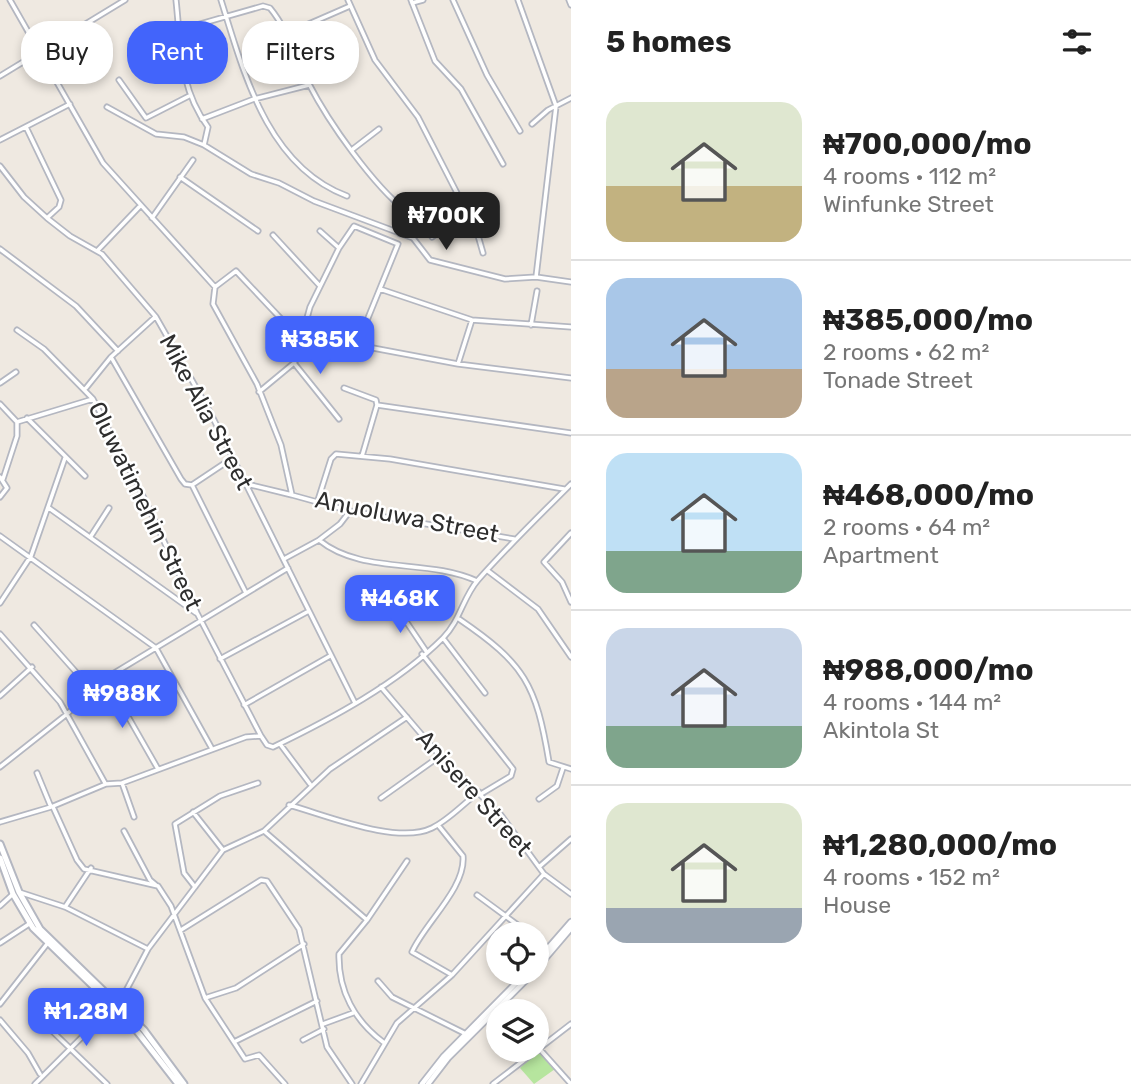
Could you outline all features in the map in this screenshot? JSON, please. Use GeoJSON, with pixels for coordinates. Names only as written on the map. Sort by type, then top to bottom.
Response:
{"type":"FeatureCollection","features":[{"type":"Feature","properties":{"kind":"main road"},"geometry":{"type":"LineString","coordinates":[[0,844],[2,862],[29,924],[47,944],[117,1004],[178,1084]]}},
{"type":"Feature","properties":{"kind":"main road"},"geometry":{"type":"LineString","coordinates":[[16,893],[40,929],[145,1030],[184,1084]]}},
{"type":"Feature","properties":{"kind":"street"},"geometry":{"type":"LineString","coordinates":[[10,0],[23,21]]}},
{"type":"Feature","properties":{"kind":"street"},"geometry":{"type":"LineString","coordinates":[[90,21],[125,0]]}},
{"type":"Feature","properties":{"kind":"street"},"geometry":{"type":"LineString","coordinates":[[176,0],[178,21]]}},
{"type":"Feature","properties":{"kind":"street"},"geometry":{"type":"LineString","coordinates":[[221,0],[254,99],[270,128],[312,179],[347,196]]}},
{"type":"Feature","properties":{"kind":"street"},"geometry":{"type":"LineString","coordinates":[[348,0],[366,45],[418,117],[467,213],[483,253]]}},
{"type":"Feature","properties":{"kind":"street"},"geometry":{"type":"LineString","coordinates":[[423,0],[412,1],[435,61],[461,89],[503,164]]}},
{"type":"Feature","properties":{"kind":"street"},"geometry":{"type":"LineString","coordinates":[[453,0],[487,75],[520,131]]}},
{"type":"Feature","properties":{"kind":"street"},"geometry":{"type":"LineString","coordinates":[[518,0],[556,106],[536,277]]}},
{"type":"Feature","properties":{"kind":"street"},"geometry":{"type":"LineString","coordinates":[[316,21],[350,6]]}},
{"type":"Feature","properties":{"kind":"street"},"geometry":{"type":"LineString","coordinates":[[214,21],[268,7],[279,21]]}},
{"type":"Feature","properties":{"kind":"street"},"geometry":{"type":"LineString","coordinates":[[0,76],[21,63]]}},
{"type":"Feature","properties":{"kind":"street"},"geometry":{"type":"LineString","coordinates":[[120,80],[146,118],[189,96]]}},
{"type":"Feature","properties":{"kind":"street"},"geometry":{"type":"LineString","coordinates":[[59,84],[103,163],[215,287],[236,271],[302,340],[357,345],[458,364],[571,378]]}},
{"type":"Feature","properties":{"kind":"street"},"geometry":{"type":"LineString","coordinates":[[186,84],[189,96],[208,127],[204,145]]}},
{"type":"Feature","properties":{"kind":"street"},"geometry":{"type":"LineString","coordinates":[[202,119],[254,99],[309,85],[353,149],[408,215],[400,234]]}},
{"type":"Feature","properties":{"kind":"street"},"geometry":{"type":"LineString","coordinates":[[532,124],[571,98]]}},
{"type":"Feature","properties":{"kind":"street"},"geometry":{"type":"LineString","coordinates":[[0,140],[70,104]]}},
{"type":"Feature","properties":{"kind":"street"},"geometry":{"type":"LineString","coordinates":[[107,107],[156,134],[184,137],[204,145],[251,174],[413,238],[430,260],[505,278],[536,277],[571,282]]}},
{"type":"Feature","properties":{"kind":"street"},"geometry":{"type":"LineString","coordinates":[[26,127],[61,200],[60,206],[47,218]]}},
{"type":"Feature","properties":{"kind":"street"},"geometry":{"type":"LineString","coordinates":[[353,149],[379,129]]}},
{"type":"Feature","properties":{"kind":"street"},"geometry":{"type":"LineString","coordinates":[[152,218],[193,160]]}},
{"type":"Feature","properties":{"kind":"street","name":"Mike Alia Street"},"geometry":{"type":"LineString","coordinates":[[0,166],[47,218],[69,236],[97,250],[156,317],[232,458],[355,703]]}},
{"type":"Feature","properties":{"kind":"street"},"geometry":{"type":"LineString","coordinates":[[180,177],[258,231]]}},
{"type":"Feature","properties":{"kind":"street"},"geometry":{"type":"LineString","coordinates":[[432,237],[467,213],[495,202]]}},
{"type":"Feature","properties":{"kind":"street"},"geometry":{"type":"LineString","coordinates":[[97,250],[141,205]]}},
{"type":"Feature","properties":{"kind":"street"},"geometry":{"type":"LineString","coordinates":[[302,340],[319,285],[354,226],[398,244],[357,345]]}},
{"type":"Feature","properties":{"kind":"street"},"geometry":{"type":"LineString","coordinates":[[320,231],[339,248]]}},
{"type":"Feature","properties":{"kind":"street"},"geometry":{"type":"LineString","coordinates":[[273,235],[319,285]]}},
{"type":"Feature","properties":{"kind":"street"},"geometry":{"type":"LineString","coordinates":[[0,249],[76,306],[118,351]]}},
{"type":"Feature","properties":{"kind":"street","name":"Anuoluwa Street"},"geometry":{"type":"LineString","coordinates":[[215,287],[213,303],[258,392],[281,445],[292,495],[350,511],[514,538]]}},
{"type":"Feature","properties":{"kind":"street"},"geometry":{"type":"LineString","coordinates":[[380,289],[472,320],[571,327]]}},
{"type":"Feature","properties":{"kind":"street"},"geometry":{"type":"LineString","coordinates":[[531,326],[537,291]]}},
{"type":"Feature","properties":{"kind":"street"},"geometry":{"type":"LineString","coordinates":[[86,388],[111,357],[156,317]]}},
{"type":"Feature","properties":{"kind":"street"},"geometry":{"type":"LineString","coordinates":[[458,364],[472,320]]}},
{"type":"Feature","properties":{"kind":"street","name":"Oluwatimehin Street"},"geometry":{"type":"LineString","coordinates":[[17,330],[44,349],[86,388],[93,399],[145,500],[200,620],[261,736]]}},
{"type":"Feature","properties":{"kind":"street"},"geometry":{"type":"LineString","coordinates":[[258,392],[294,363],[309,341]]}},
{"type":"Feature","properties":{"kind":"street"},"geometry":{"type":"LineString","coordinates":[[111,357],[185,484],[192,485],[232,458]]}},
{"type":"Feature","properties":{"kind":"street"},"geometry":{"type":"LineString","coordinates":[[294,363],[338,419]]}},
{"type":"Feature","properties":{"kind":"street"},"geometry":{"type":"LineString","coordinates":[[0,383],[16,372]]}},
{"type":"Feature","properties":{"kind":"street"},"geometry":{"type":"LineString","coordinates":[[344,388],[376,400],[377,405],[362,456]]}},
{"type":"Feature","properties":{"kind":"street"},"geometry":{"type":"LineString","coordinates":[[17,422],[93,399]]}},
{"type":"Feature","properties":{"kind":"street"},"geometry":{"type":"LineString","coordinates":[[0,404],[17,422],[17,436],[1,478],[7,488],[0,497]]}},
{"type":"Feature","properties":{"kind":"street"},"geometry":{"type":"LineString","coordinates":[[377,405],[571,433]]}},
{"type":"Feature","properties":{"kind":"street"},"geometry":{"type":"LineString","coordinates":[[27,418],[85,475]]}},
{"type":"Feature","properties":{"kind":"street"},"geometry":{"type":"LineString","coordinates":[[318,500],[331,459],[336,454],[566,489]]}},
{"type":"Feature","properties":{"kind":"street"},"geometry":{"type":"LineString","coordinates":[[0,603],[31,556],[65,458]]}},
{"type":"Feature","properties":{"kind":"street"},"geometry":{"type":"LineString","coordinates":[[0,822],[52,807],[106,783],[122,783],[246,737],[261,736],[270,747],[280,744],[355,703],[381,687],[443,638],[458,619],[477,582],[514,538],[571,484]]}},
{"type":"Feature","properties":{"kind":"street"},"geometry":{"type":"LineString","coordinates":[[192,485],[246,593]]}},
{"type":"Feature","properties":{"kind":"street"},"geometry":{"type":"LineString","coordinates":[[251,485],[292,495]]}},
{"type":"Feature","properties":{"kind":"street"},"geometry":{"type":"LineString","coordinates":[[49,508],[197,613]]}},
{"type":"Feature","properties":{"kind":"street"},"geometry":{"type":"LineString","coordinates":[[91,536],[109,508]]}},
{"type":"Feature","properties":{"kind":"street"},"geometry":{"type":"LineString","coordinates":[[284,559],[319,540],[340,524],[350,511]]}},
{"type":"Feature","properties":{"kind":"street"},"geometry":{"type":"LineString","coordinates":[[571,533],[544,562],[562,582],[571,602]]}},
{"type":"Feature","properties":{"kind":"street"},"geometry":{"type":"LineString","coordinates":[[0,536],[156,648],[212,748]]}},
{"type":"Feature","properties":{"kind":"street"},"geometry":{"type":"LineString","coordinates":[[319,540],[334,552],[352,558],[455,571],[477,582]]}},
{"type":"Feature","properties":{"kind":"street"},"geometry":{"type":"LineString","coordinates":[[0,767],[67,714],[106,678],[288,568]]}},
{"type":"Feature","properties":{"kind":"street"},"geometry":{"type":"LineString","coordinates":[[488,570],[518,591],[549,622],[571,657]]}},
{"type":"Feature","properties":{"kind":"street"},"geometry":{"type":"LineString","coordinates":[[289,805],[386,832],[418,833],[438,825],[480,793],[511,776],[513,769],[424,653],[395,605]]}},
{"type":"Feature","properties":{"kind":"street"},"geometry":{"type":"LineString","coordinates":[[220,659],[308,612]]}},
{"type":"Feature","properties":{"kind":"street"},"geometry":{"type":"LineString","coordinates":[[458,619],[495,644],[524,676],[541,714],[549,762],[571,769]]}},
{"type":"Feature","properties":{"kind":"street"},"geometry":{"type":"LineString","coordinates":[[34,625],[92,690]]}},
{"type":"Feature","properties":{"kind":"street"},"geometry":{"type":"LineString","coordinates":[[0,634],[32,667],[67,714],[106,783]]}},
{"type":"Feature","properties":{"kind":"street"},"geometry":{"type":"LineString","coordinates":[[443,638],[485,692]]}},
{"type":"Feature","properties":{"kind":"street"},"geometry":{"type":"LineString","coordinates":[[244,705],[330,656]]}},
{"type":"Feature","properties":{"kind":"street"},"geometry":{"type":"LineString","coordinates":[[0,696],[32,667]]}},
{"type":"Feature","properties":{"kind":"street"},"geometry":{"type":"LineString","coordinates":[[106,678],[158,769]]}},
{"type":"Feature","properties":{"kind":"street","name":"Anisere Street"},"geometry":{"type":"LineString","coordinates":[[381,687],[440,756],[480,793],[544,874],[571,894]]}},
{"type":"Feature","properties":{"kind":"street"},"geometry":{"type":"LineString","coordinates":[[35,1084],[41,1075],[117,1004],[148,949],[223,850],[264,831],[311,785],[407,717]]}},
{"type":"Feature","properties":{"kind":"street"},"geometry":{"type":"LineString","coordinates":[[280,744],[311,785]]}},
{"type":"Feature","properties":{"kind":"street"},"geometry":{"type":"LineString","coordinates":[[381,799],[440,756]]}},
{"type":"Feature","properties":{"kind":"street"},"geometry":{"type":"LineString","coordinates":[[539,799],[557,786],[563,768]]}},
{"type":"Feature","properties":{"kind":"street"},"geometry":{"type":"LineString","coordinates":[[37,773],[80,866],[158,886]]}},
{"type":"Feature","properties":{"kind":"street"},"geometry":{"type":"LineString","coordinates":[[122,783],[134,817]]}},
{"type":"Feature","properties":{"kind":"street"},"geometry":{"type":"LineString","coordinates":[[195,887],[184,873],[174,828],[177,821],[225,793],[258,783]]}},
{"type":"Feature","properties":{"kind":"street"},"geometry":{"type":"LineString","coordinates":[[193,812],[223,850]]}},
{"type":"Feature","properties":{"kind":"street"},"geometry":{"type":"LineString","coordinates":[[438,825],[463,856],[463,862],[451,892],[412,951],[452,975]]}},
{"type":"Feature","properties":{"kind":"street"},"geometry":{"type":"LineString","coordinates":[[124,831],[150,880],[158,886],[171,906],[205,998],[245,1059],[259,1055],[285,1084]]}},
{"type":"Feature","properties":{"kind":"street"},"geometry":{"type":"LineString","coordinates":[[264,831],[367,920]]}},
{"type":"Feature","properties":{"kind":"street"},"geometry":{"type":"LineString","coordinates":[[539,867],[571,839]]}},
{"type":"Feature","properties":{"kind":"street"},"geometry":{"type":"LineString","coordinates":[[383,1042],[363,1026],[353,1013],[345,992],[339,954],[367,920],[407,861]]}},
{"type":"Feature","properties":{"kind":"street"},"geometry":{"type":"LineString","coordinates":[[65,907],[91,869]]}},
{"type":"Feature","properties":{"kind":"street"},"geometry":{"type":"LineString","coordinates":[[361,1084],[383,1042],[397,1023],[452,975],[544,874]]}},
{"type":"Feature","properties":{"kind":"street"},"geometry":{"type":"LineString","coordinates":[[181,930],[264,880],[296,925],[329,1052],[352,1084]]}},
{"type":"Feature","properties":{"kind":"street"},"geometry":{"type":"LineString","coordinates":[[0,906],[16,893],[65,907],[148,949]]}},
{"type":"Feature","properties":{"kind":"street"},"geometry":{"type":"LineString","coordinates":[[477,895],[514,922]]}},
{"type":"Feature","properties":{"kind":"street"},"geometry":{"type":"LineString","coordinates":[[549,947],[571,922]]}},
{"type":"Feature","properties":{"kind":"street"},"geometry":{"type":"LineString","coordinates":[[0,943],[29,924]]}},
{"type":"Feature","properties":{"kind":"street"},"geometry":{"type":"LineString","coordinates":[[549,953],[571,928]]}},
{"type":"Feature","properties":{"kind":"street"},"geometry":{"type":"LineString","coordinates":[[0,1004],[47,944]]}},
{"type":"Feature","properties":{"kind":"street"},"geometry":{"type":"LineString","coordinates":[[205,998],[236,988],[303,944]]}},
{"type":"Feature","properties":{"kind":"street"},"geometry":{"type":"LineString","coordinates":[[378,981],[393,997],[417,1006],[466,1034]]}},
{"type":"Feature","properties":{"kind":"street"},"geometry":{"type":"LineString","coordinates":[[422,1084],[514,985]]}},
{"type":"Feature","properties":{"kind":"street"},"geometry":{"type":"LineString","coordinates":[[510,999],[523,985]]}},
{"type":"Feature","properties":{"kind":"street"},"geometry":{"type":"LineString","coordinates":[[234,1042],[317,1001]]}},
{"type":"Feature","properties":{"kind":"street"},"geometry":{"type":"LineString","coordinates":[[323,1024],[353,1013]]}},
{"type":"Feature","properties":{"kind":"street"},"geometry":{"type":"LineString","coordinates":[[0,1020],[27,1052],[41,1075]]}},
{"type":"Feature","properties":{"kind":"street"},"geometry":{"type":"LineString","coordinates":[[428,1084],[448,1058],[486,1024]]}},
{"type":"Feature","properties":{"kind":"street"},"geometry":{"type":"LineString","coordinates":[[549,1039],[571,1024]]}},
{"type":"Feature","properties":{"kind":"street"},"geometry":{"type":"LineString","coordinates":[[48,1028],[107,1084]]}},
{"type":"Feature","properties":{"kind":"street"},"geometry":{"type":"LineString","coordinates":[[303,1040],[324,1029]]}},
{"type":"Feature","properties":{"kind":"street"},"geometry":{"type":"LineString","coordinates":[[549,1059],[571,1084]]}},
{"type":"Feature","properties":{"kind":"street"},"geometry":{"type":"LineString","coordinates":[[493,1084],[520,1062]]}},
{"type":"Feature","properties":{"kind":"green space"},"geometry":{"type":"Polygon","coordinates":[[[526,1062],[549,1062],[555,1069],[534,1084],[520,1068],[526,1062]]]}}]}
